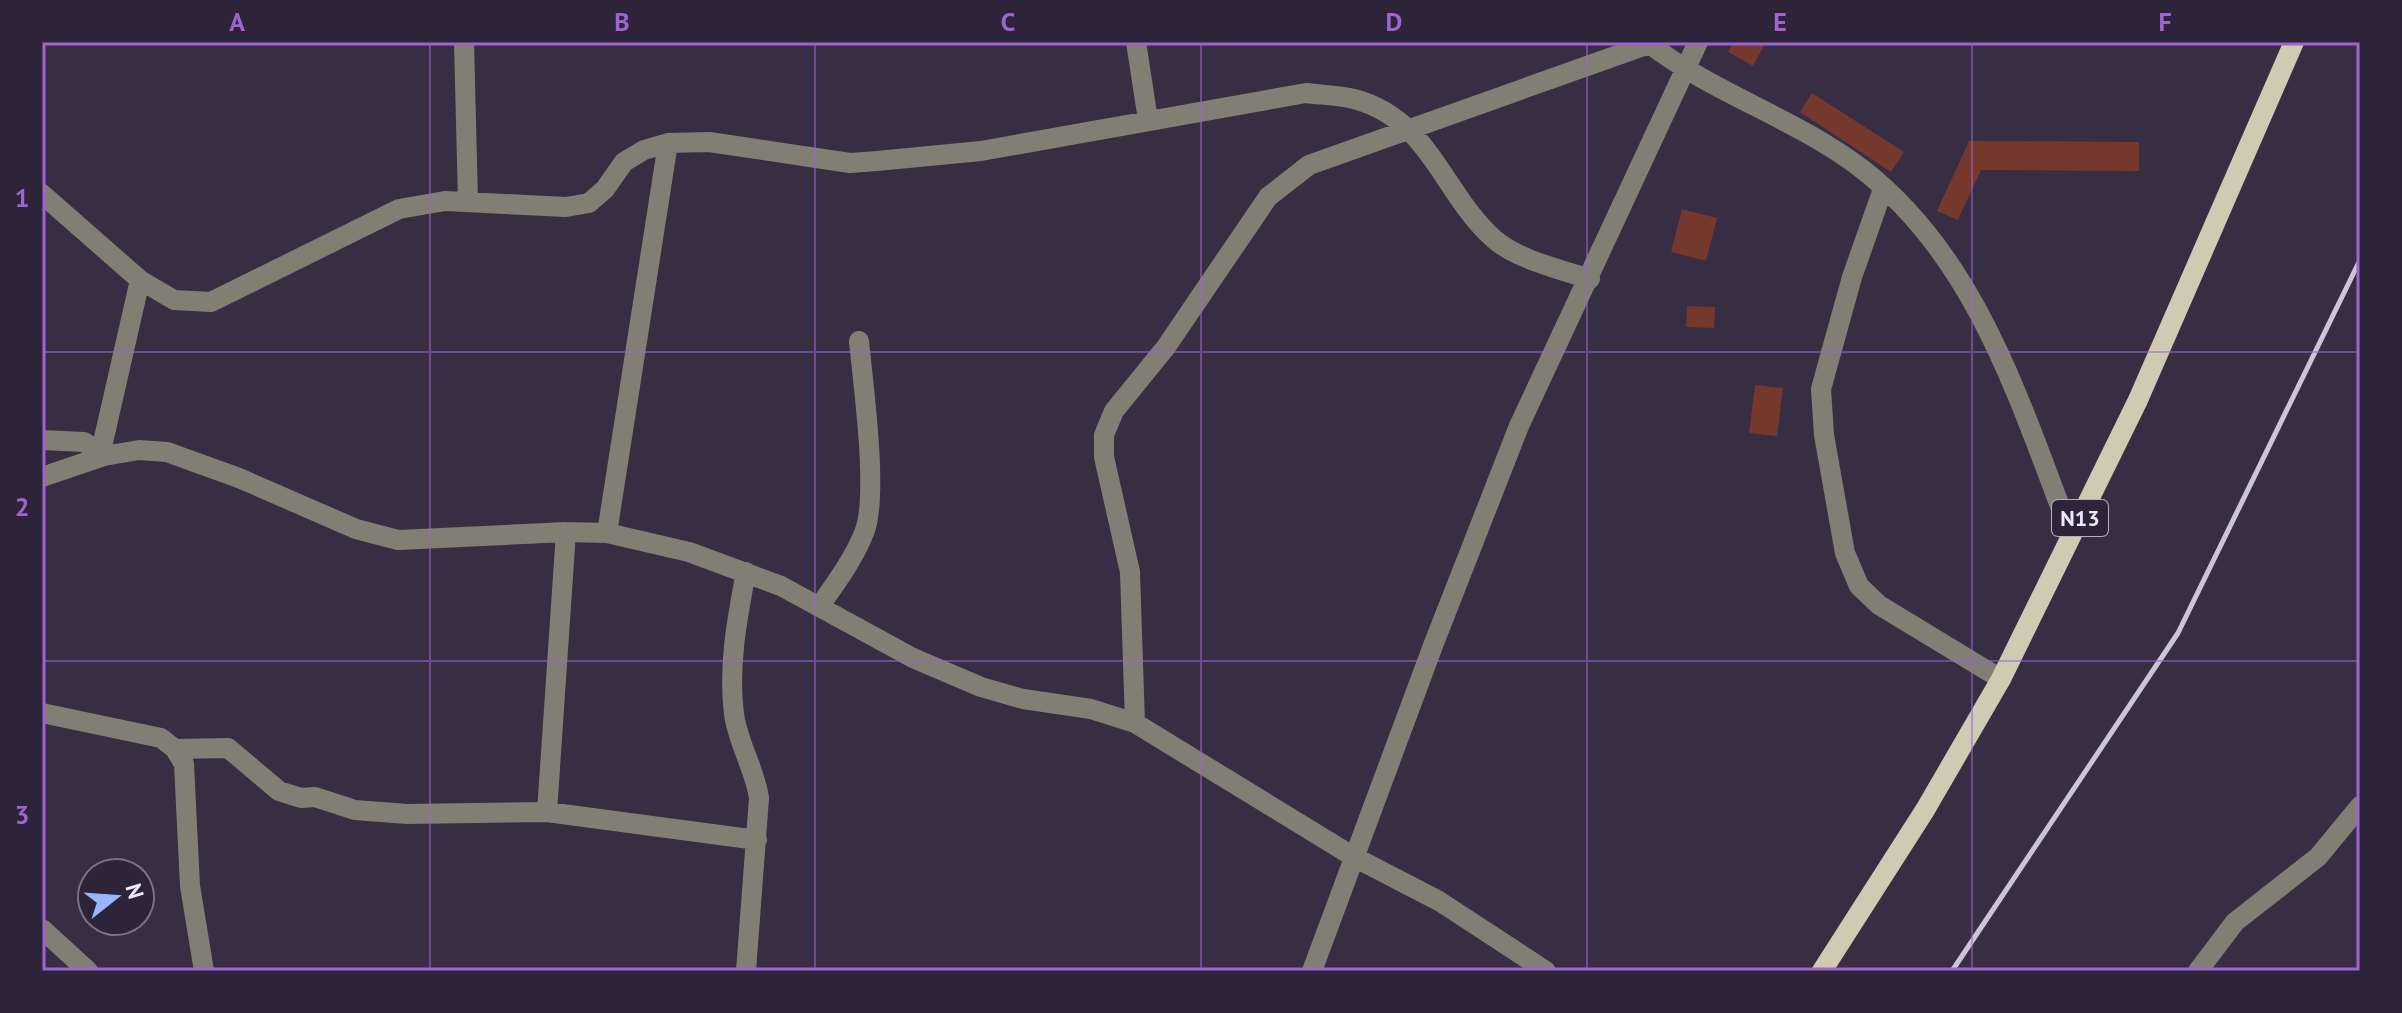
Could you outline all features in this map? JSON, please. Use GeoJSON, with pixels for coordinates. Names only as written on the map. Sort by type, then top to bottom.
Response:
{"type":"FeatureCollection","features":[{"type":"Feature","properties":{"kind":"main road","name":"N13"},"geometry":{"type":"LineString","coordinates":[[1822,971],[1925,810],[2001,679],[2138,400],[2294,42]]}},
{"type":"Feature","properties":{"kind":"street"},"geometry":{"type":"LineString","coordinates":[[464,42],[468,202]]}},
{"type":"Feature","properties":{"kind":"street"},"geometry":{"type":"LineString","coordinates":[[1136,42],[1148,120]]}},
{"type":"Feature","properties":{"kind":"street"},"geometry":{"type":"LineString","coordinates":[[1312,971],[1519,426],[1698,42]]}},
{"type":"Feature","properties":{"kind":"street"},"geometry":{"type":"LineString","coordinates":[[1135,723],[1127,546],[1104,457],[1104,435],[1114,411],[1166,347],[1268,197],[1309,165],[1648,43],[1686,69],[1795,125],[1863,170],[1951,262],[1986,324],[2071,535]]}},
{"type":"Feature","properties":{"kind":"street"},"geometry":{"type":"LineString","coordinates":[[42,194],[140,280],[174,300],[211,302],[399,209],[445,201],[566,207],[589,203],[605,189],[624,162],[644,150],[668,143],[709,142],[850,163],[981,151],[1306,93],[1355,99],[1412,129],[1475,219],[1495,240],[1513,252],[1590,279]]}},
{"type":"Feature","properties":{"kind":"street"},"geometry":{"type":"LineString","coordinates":[[607,533],[668,143]]}},
{"type":"Feature","properties":{"kind":"street"},"geometry":{"type":"LineString","coordinates":[[1883,189],[1852,277],[1821,389],[1824,435],[1845,553],[1859,586],[1879,605],[2001,679]]}},
{"type":"Feature","properties":{"kind":"street"},"geometry":{"type":"LineString","coordinates":[[102,453],[107,412],[140,280]]}},
{"type":"Feature","properties":{"kind":"street"},"geometry":{"type":"LineString","coordinates":[[819,607],[843,573],[866,530],[868,462],[859,341]]}},
{"type":"Feature","properties":{"kind":"street"},"geometry":{"type":"LineString","coordinates":[[70,440],[107,412]]}},
{"type":"Feature","properties":{"kind":"street"},"geometry":{"type":"LineString","coordinates":[[42,440],[84,442],[102,453]]}},
{"type":"Feature","properties":{"kind":"street"},"geometry":{"type":"LineString","coordinates":[[42,477],[102,453],[139,450],[167,452],[239,478],[356,529],[398,540],[607,533],[652,542],[746,572],[781,586],[913,658],[981,687],[1023,699],[1091,709],[1135,723],[1354,857],[1439,901],[1546,971]]}},
{"type":"Feature","properties":{"kind":"street"},"geometry":{"type":"LineString","coordinates":[[547,812],[566,532]]}},
{"type":"Feature","properties":{"kind":"street"},"geometry":{"type":"LineString","coordinates":[[746,572],[734,631],[734,713],[756,776],[759,798],[746,971]]}},
{"type":"Feature","properties":{"kind":"street"},"geometry":{"type":"LineString","coordinates":[[42,713],[161,738],[175,749],[184,764],[190,886],[204,971]]}},
{"type":"Feature","properties":{"kind":"street"},"geometry":{"type":"LineString","coordinates":[[175,749],[228,748],[279,791],[377,814],[547,812],[757,840]]}},
{"type":"Feature","properties":{"kind":"street"},"geometry":{"type":"LineString","coordinates":[[2198,971],[2235,922],[2318,857],[2360,806]]}},
{"type":"Feature","properties":{"kind":"street"},"geometry":{"type":"LineString","coordinates":[[42,929],[88,971]]}},
{"type":"Feature","properties":{"kind":"building"},"geometry":{"type":"Polygon","coordinates":[[[1734,42],[1766,42],[1753,66],[1728,52],[1734,42]]]}},
{"type":"Feature","properties":{"kind":"building"},"geometry":{"type":"Polygon","coordinates":[[[1812,93],[1904,152],[1891,172],[1800,112],[1812,93]]]}},
{"type":"Feature","properties":{"kind":"building"},"geometry":{"type":"Polygon","coordinates":[[[1969,141],[2139,142],[2139,171],[1981,170],[1958,220],[1937,211],[1969,141]]]}},
{"type":"Feature","properties":{"kind":"building"},"geometry":{"type":"Polygon","coordinates":[[[1682,209],[1717,218],[1706,261],[1671,252],[1682,209]]]}},
{"type":"Feature","properties":{"kind":"building"},"geometry":{"type":"Polygon","coordinates":[[[1687,306],[1715,307],[1714,328],[1686,327],[1687,306]]]}},
{"type":"Feature","properties":{"kind":"building"},"geometry":{"type":"Polygon","coordinates":[[[1755,385],[1783,388],[1777,436],[1749,433],[1755,385]]]}},
{"type":"Feature","properties":{"kind":"railway"},"geometry":{"type":"LineString","coordinates":[[1952,971],[2178,633],[2360,260]]}}]}
